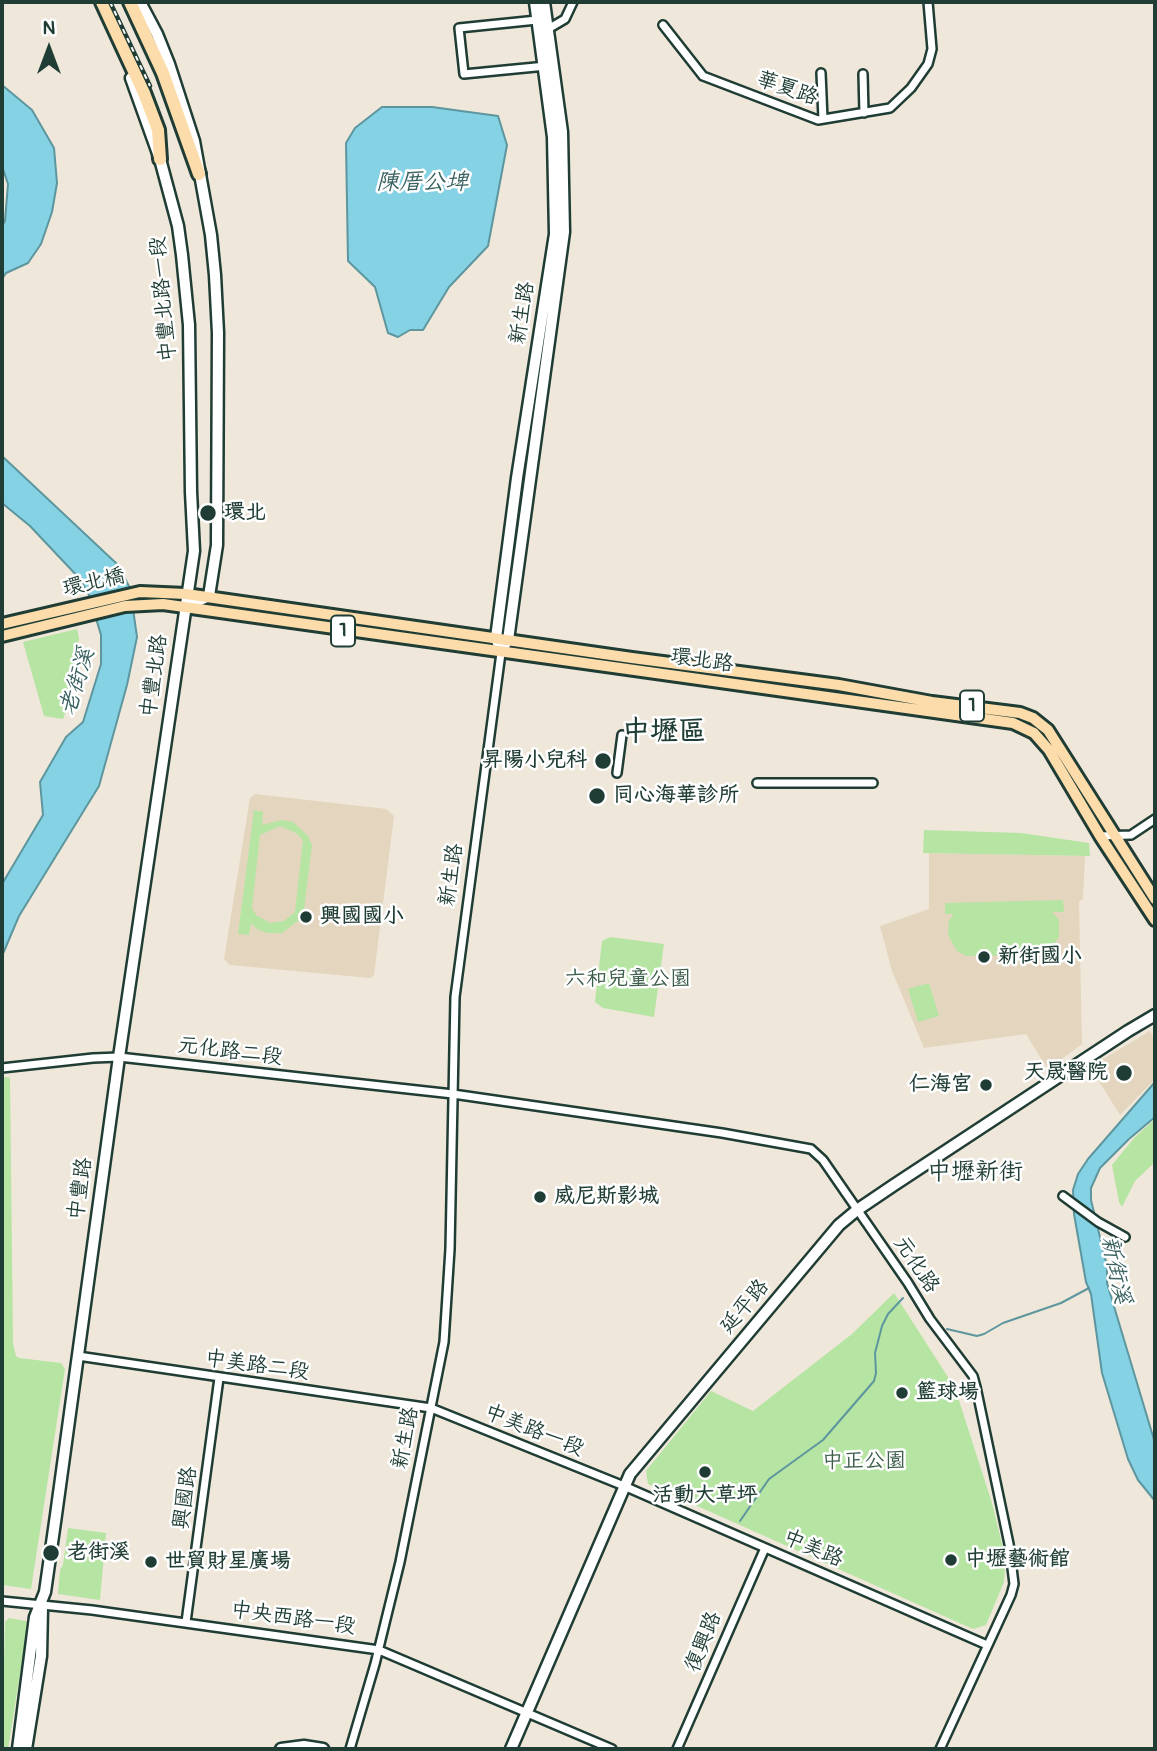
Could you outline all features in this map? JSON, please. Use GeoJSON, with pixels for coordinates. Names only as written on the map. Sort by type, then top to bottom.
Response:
{"type":"FeatureCollection","features":[{"type":"Feature","properties":{"kind":"highway"},"geometry":{"type":"LineString","coordinates":[[102,2],[158,130],[160,159]]}},
{"type":"Feature","properties":{"kind":"highway"},"geometry":{"type":"LineString","coordinates":[[135,4],[199,174]]}},
{"type":"Feature","properties":{"kind":"highway"},"geometry":{"type":"LineString","coordinates":[[158,130],[162,135],[166,135],[172,134],[176,129],[163,73]]}},
{"type":"Feature","properties":{"kind":"main road","name":"中豐北路一段"},"geometry":{"type":"LineString","coordinates":[[95,2],[137,92],[160,159],[178,226],[189,325],[194,551],[184,607]]}},
{"type":"Feature","properties":{"kind":"main road","name":"新生路"},"geometry":{"type":"LineString","coordinates":[[501,653],[517,478],[555,234],[549,65],[535,2]]}},
{"type":"Feature","properties":{"kind":"main road"},"geometry":{"type":"LineString","coordinates":[[544,2],[549,65]]}},
{"type":"Feature","properties":{"kind":"main road"},"geometry":{"type":"LineString","coordinates":[[135,4],[169,64],[194,141],[211,235],[218,333],[216,545],[209,596]]}},
{"type":"Feature","properties":{"kind":"main road","name":"環北路"},"geometry":{"type":"LineString","coordinates":[[140,592],[209,596],[994,709],[1033,718],[1048,730],[1155,899]]}},
{"type":"Feature","properties":{"kind":"main road","name":"環北橋"},"geometry":{"type":"LineString","coordinates":[[59,617],[140,592]]}},
{"type":"Feature","properties":{"kind":"main road","name":"中豐北路"},"geometry":{"type":"LineString","coordinates":[[159,778],[184,607],[209,596]]}},
{"type":"Feature","properties":{"kind":"main road","name":"環北路"},"geometry":{"type":"LineString","coordinates":[[142,604],[163,604],[939,712],[1026,727],[1049,750],[1100,836],[1155,920]]}},
{"type":"Feature","properties":{"kind":"main road","name":"環北橋"},"geometry":{"type":"LineString","coordinates":[[59,617],[142,604]]}},
{"type":"Feature","properties":{"kind":"main road","name":"1"},"geometry":{"type":"LineString","coordinates":[[2,624],[59,617]]}},
{"type":"Feature","properties":{"kind":"main road","name":"1"},"geometry":{"type":"LineString","coordinates":[[2,636],[59,617]]}},
{"type":"Feature","properties":{"kind":"main road","name":"中豐路"},"geometry":{"type":"LineString","coordinates":[[26,1749],[41,1656],[41,1604],[56,1516],[159,778]]}},
{"type":"Feature","properties":{"kind":"main road","name":"延平路"},"geometry":{"type":"LineString","coordinates":[[511,1749],[631,1474],[839,1225],[857,1210],[1155,1015]]}},
{"type":"Feature","properties":{"kind":"main road","name":"中豐路"},"geometry":{"type":"LineString","coordinates":[[18,1749],[35,1617],[41,1604]]}},
{"type":"Feature","properties":{"kind":"main road"},"geometry":{"type":"LineString","coordinates":[[281,1749],[304,1746],[323,1749]]}},
{"type":"Feature","properties":{"kind":"street"},"geometry":{"type":"LineString","coordinates":[[548,29],[565,19],[573,2]]}},
{"type":"Feature","properties":{"kind":"street","name":"華夏路"},"geometry":{"type":"LineString","coordinates":[[663,25],[703,76],[818,120],[890,108],[911,88],[928,64],[932,50],[928,2]]}},
{"type":"Feature","properties":{"kind":"street"},"geometry":{"type":"LineString","coordinates":[[537,20],[459,28],[464,74],[549,65]]}},
{"type":"Feature","properties":{"kind":"street"},"geometry":{"type":"LineString","coordinates":[[821,73],[823,119]]}},
{"type":"Feature","properties":{"kind":"street"},"geometry":{"type":"LineString","coordinates":[[863,74],[864,113]]}},
{"type":"Feature","properties":{"kind":"street","name":"新生路"},"geometry":{"type":"LineString","coordinates":[[350,1749],[379,1650],[405,1538],[444,1342],[456,997],[501,653]]}},
{"type":"Feature","properties":{"kind":"street"},"geometry":{"type":"LineString","coordinates":[[630,670],[632,658]]}},
{"type":"Feature","properties":{"kind":"street"},"geometry":{"type":"LineString","coordinates":[[765,689],[767,676]]}},
{"type":"Feature","properties":{"kind":"street"},"geometry":{"type":"LineString","coordinates":[[617,773],[622,735]]}},
{"type":"Feature","properties":{"kind":"street"},"geometry":{"type":"LineString","coordinates":[[757,783],[873,783]]}},
{"type":"Feature","properties":{"kind":"street"},"geometry":{"type":"LineString","coordinates":[[1100,836],[1131,835],[1155,819]]}},
{"type":"Feature","properties":{"kind":"street","name":"元化路二段"},"geometry":{"type":"LineString","coordinates":[[2,1069],[119,1057],[453,1094]]}},
{"type":"Feature","properties":{"kind":"street","name":"元化路"},"geometry":{"type":"LineString","coordinates":[[453,1094],[722,1133],[811,1149],[823,1160],[930,1319],[973,1376],[1009,1544],[1014,1584],[940,1749]]}},
{"type":"Feature","properties":{"kind":"street"},"geometry":{"type":"LineString","coordinates":[[1063,1196],[1098,1222],[1125,1237]]}},
{"type":"Feature","properties":{"kind":"street","name":"中美路二段"},"geometry":{"type":"LineString","coordinates":[[78,1356],[431,1408]]}},
{"type":"Feature","properties":{"kind":"street","name":"興國路"},"geometry":{"type":"LineString","coordinates":[[186,1622],[219,1378]]}},
{"type":"Feature","properties":{"kind":"street","name":"中美路一段"},"geometry":{"type":"LineString","coordinates":[[431,1408],[624,1486]]}},
{"type":"Feature","properties":{"kind":"street","name":"中美路"},"geometry":{"type":"LineString","coordinates":[[624,1486],[987,1645]]}},
{"type":"Feature","properties":{"kind":"street","name":"復興路"},"geometry":{"type":"LineString","coordinates":[[677,1749],[765,1548]]}},
{"type":"Feature","properties":{"kind":"street","name":"中央西路一段"},"geometry":{"type":"LineString","coordinates":[[4,1601],[186,1622],[379,1650],[612,1749]]}},
{"type":"Feature","properties":{"kind":"shaded area","name":"興國國小"},"geometry":{"type":"Polygon","coordinates":[[[255,794],[386,809],[394,816],[374,975],[370,978],[230,965],[224,959],[250,798],[255,794]]]}},
{"type":"Feature","properties":{"kind":"shaded area","name":"新街國小"},"geometry":{"type":"Polygon","coordinates":[[[929,853],[1085,856],[1083,899],[1079,902],[1082,1044],[1058,1062],[1047,1068],[1026,1034],[924,1048],[892,971],[880,926],[929,909],[929,853]]]}},
{"type":"Feature","properties":{"kind":"shaded area","name":"天晟醫院"},"geometry":{"type":"Polygon","coordinates":[[[1150,1031],[1155,1040],[1155,1079],[1120,1115],[1090,1067],[1150,1031]]]}},
{"type":"Feature","properties":{"kind":"green space"},"geometry":{"type":"Polygon","coordinates":[[[77,629],[79,638],[71,697],[63,719],[44,716],[23,642],[77,629]]]}},
{"type":"Feature","properties":{"kind":"green space"},"geometry":{"type":"Polygon","coordinates":[[[254,810],[263,812],[262,825],[282,820],[293,822],[308,836],[312,845],[303,917],[282,933],[267,933],[251,923],[249,935],[238,934],[254,810]],[[280,826],[260,835],[252,908],[256,915],[270,923],[284,921],[295,912],[303,840],[296,833],[280,826]]]}},
{"type":"Feature","properties":{"kind":"green space"},"geometry":{"type":"Polygon","coordinates":[[[924,830],[1021,833],[1089,843],[1090,856],[923,853],[924,830]]]}},
{"type":"Feature","properties":{"kind":"green space"},"geometry":{"type":"Polygon","coordinates":[[[1063,900],[1064,912],[1052,912],[1059,920],[1059,937],[1050,950],[1043,953],[966,956],[957,951],[948,935],[949,920],[954,914],[945,914],[945,903],[1063,900]]]}},
{"type":"Feature","properties":{"kind":"green space","name":"六和兒童公園"},"geometry":{"type":"Polygon","coordinates":[[[610,937],[664,944],[654,1017],[603,1008],[595,1002],[602,941],[610,937]]]}},
{"type":"Feature","properties":{"kind":"green space"},"geometry":{"type":"Polygon","coordinates":[[[929,983],[939,1016],[918,1022],[908,989],[929,983]]]}},
{"type":"Feature","properties":{"kind":"green space"},"geometry":{"type":"Polygon","coordinates":[[[2,1078],[10,1078],[13,1344],[19,1358],[61,1363],[65,1369],[31,1589],[3,1585],[2,1078]]]}},
{"type":"Feature","properties":{"kind":"green space"},"geometry":{"type":"Polygon","coordinates":[[[1155,1119],[1155,1162],[1135,1181],[1122,1207],[1112,1165],[1135,1137],[1155,1119]]]}},
{"type":"Feature","properties":{"kind":"green space","name":"中正公園"},"geometry":{"type":"Polygon","coordinates":[[[894,1293],[955,1388],[992,1503],[1002,1544],[1004,1582],[986,1625],[973,1629],[648,1484],[646,1471],[711,1391],[753,1411],[852,1334],[894,1293]]]}},
{"type":"Feature","properties":{"kind":"green space"},"geometry":{"type":"Polygon","coordinates":[[[68,1528],[106,1533],[100,1600],[58,1594],[68,1528]]]}},
{"type":"Feature","properties":{"kind":"green space"},"geometry":{"type":"Polygon","coordinates":[[[9,1618],[28,1623],[8,1749],[2,1749],[5,1622],[9,1618]]]}},
{"type":"Feature","properties":{"kind":"water"},"geometry":{"type":"Polygon","coordinates":[[[2,85],[32,110],[54,148],[57,183],[52,212],[41,244],[28,263],[6,273],[2,279],[2,226],[5,221],[8,184],[2,166],[2,85]]]}},
{"type":"Feature","properties":{"kind":"water","name":"陳厝公埤"},"geometry":{"type":"Polygon","coordinates":[[[382,107],[432,107],[498,116],[507,145],[488,246],[449,287],[423,330],[410,330],[398,337],[388,333],[375,287],[348,261],[346,143],[355,128],[382,107]]]}},
{"type":"Feature","properties":{"kind":"water"},"geometry":{"type":"Polygon","coordinates":[[[2,456],[117,564],[130,588],[137,637],[127,685],[99,786],[19,916],[2,956],[2,884],[43,815],[40,782],[66,737],[83,722],[101,664],[101,635],[89,595],[80,579],[30,526],[2,503],[2,456]]]}},
{"type":"Feature","properties":{"kind":"water","name":"新街溪"},"geometry":{"type":"Polygon","coordinates":[[[1155,1082],[1155,1117],[1100,1168],[1091,1188],[1091,1200],[1107,1266],[1107,1283],[1155,1443],[1155,1501],[1138,1480],[1128,1459],[1102,1373],[1091,1294],[1086,1282],[1074,1214],[1073,1190],[1078,1174],[1088,1159],[1155,1082]]]}},
{"type":"Feature","properties":{"kind":"waterway"},"geometry":{"type":"LineString","coordinates":[[947,1329],[977,1336],[984,1334],[1003,1323],[1061,1303],[1089,1288]]}},
{"type":"Feature","properties":{"kind":"waterway"},"geometry":{"type":"LineString","coordinates":[[740,1521],[769,1479],[823,1440],[874,1381],[875,1353],[882,1326],[888,1314],[903,1298]]}},
{"type":"Feature","properties":{"kind":"railway"},"geometry":{"type":"LineString","coordinates":[[110,2],[150,86]]}},
{"type":"Feature","properties":{"kind":"place","name":"環北"},"geometry":{"type":"Point","coordinates":[208,513]}},
{"type":"Feature","properties":{"kind":"place","name":"昇陽小兒科"},"geometry":{"type":"Point","coordinates":[603,761]}},
{"type":"Feature","properties":{"kind":"place","name":"同心海華診所"},"geometry":{"type":"Point","coordinates":[597,796]}},
{"type":"Feature","properties":{"kind":"place","name":"興國國小"},"geometry":{"type":"Point","coordinates":[306,917]}},
{"type":"Feature","properties":{"kind":"place","name":"新街國小"},"geometry":{"type":"Point","coordinates":[984,957]}},
{"type":"Feature","properties":{"kind":"place","name":"天晟醫院"},"geometry":{"type":"Point","coordinates":[1124,1073]}},
{"type":"Feature","properties":{"kind":"place","name":"仁海宮"},"geometry":{"type":"Point","coordinates":[986,1085]}},
{"type":"Feature","properties":{"kind":"place","name":"威尼斯影城"},"geometry":{"type":"Point","coordinates":[540,1197]}},
{"type":"Feature","properties":{"kind":"place","name":"籃球場"},"geometry":{"type":"Point","coordinates":[902,1393]}},
{"type":"Feature","properties":{"kind":"place","name":"活動大草坪"},"geometry":{"type":"Point","coordinates":[705,1472]}},
{"type":"Feature","properties":{"kind":"place","name":"老街溪"},"geometry":{"type":"Point","coordinates":[51,1553]}},
{"type":"Feature","properties":{"kind":"place","name":"中壢藝術館"},"geometry":{"type":"Point","coordinates":[951,1560]}},
{"type":"Feature","properties":{"kind":"place","name":"世貿財星廣場"},"geometry":{"type":"Point","coordinates":[151,1562]}},
{"type":"Feature","properties":{"kind":"district","name":"中壢區"},"geometry":{"type":"Point","coordinates":[664,733]}},
{"type":"Feature","properties":{"kind":"district","name":"中壢新街"},"geometry":{"type":"Point","coordinates":[975,1173]}}]}
